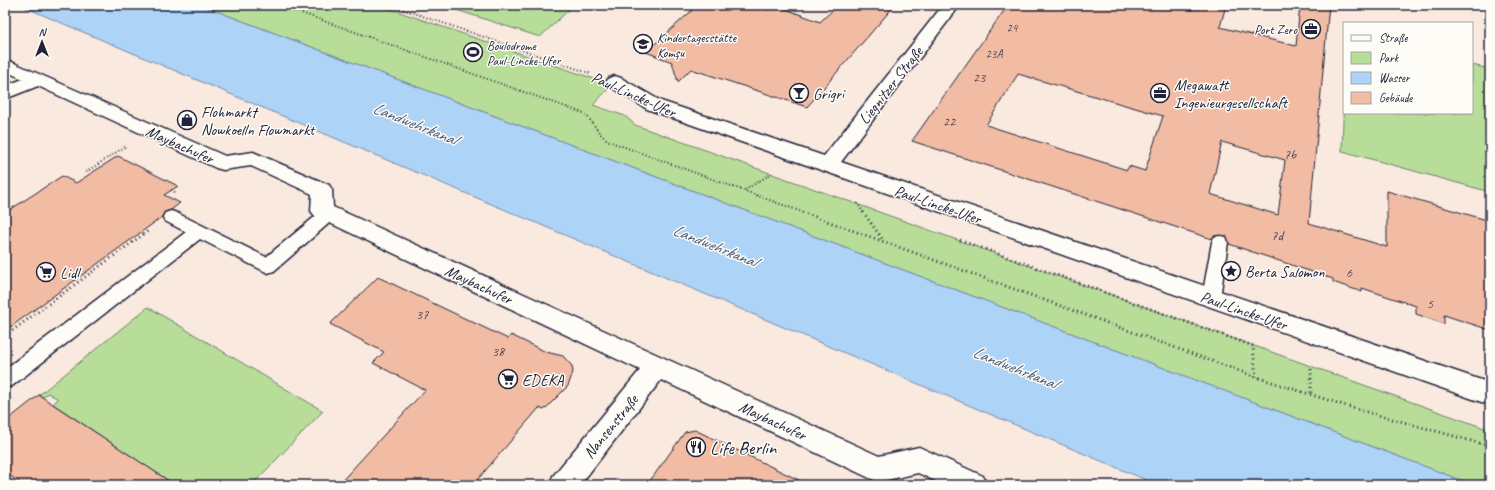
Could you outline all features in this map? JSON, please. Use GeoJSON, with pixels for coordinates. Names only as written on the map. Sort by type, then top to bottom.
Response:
{"type":"FeatureCollection","features":[{"type":"Feature","properties":{"kind":"street","name":"Liegnitzer Straße"},"geometry":{"type":"LineString","coordinates":[[828,165],[952,5]]}},
{"type":"Feature","properties":{"kind":"street","name":"Maybachufer"},"geometry":{"type":"LineString","coordinates":[[5,64],[223,163],[253,159],[322,190],[322,211],[878,469],[919,460],[973,485]]}},
{"type":"Feature","properties":{"kind":"street"},"geometry":{"type":"LineString","coordinates":[[5,93],[38,79]]}},
{"type":"Feature","properties":{"kind":"street","name":"Paul-Lincke-Ufer"},"geometry":{"type":"LineString","coordinates":[[615,82],[654,105],[1490,394]]}},
{"type":"Feature","properties":{"kind":"street","name":"Nansenstraße"},"geometry":{"type":"LineString","coordinates":[[563,485],[658,367]]}},
{"type":"Feature","properties":{"kind":"lane"},"geometry":{"type":"LineString","coordinates":[[171,217],[268,266],[329,214]]}},
{"type":"Feature","properties":{"kind":"lane"},"geometry":{"type":"LineString","coordinates":[[5,380],[199,231]]}},
{"type":"Feature","properties":{"kind":"lane"},"geometry":{"type":"LineString","coordinates":[[1211,298],[1220,242]]}},
{"type":"Feature","properties":{"kind":"path"},"geometry":{"type":"LineString","coordinates":[[279,5],[350,32],[583,113],[592,119],[597,131],[604,138],[616,144],[744,191],[884,240],[1256,377],[1311,395],[1490,446]]}},
{"type":"Feature","properties":{"kind":"path","name":"Paul-Lincke-Ufer"},"geometry":{"type":"LineString","coordinates":[[390,5],[615,82]]}},
{"type":"Feature","properties":{"kind":"path"},"geometry":{"type":"LineString","coordinates":[[86,172],[150,130]]}},
{"type":"Feature","properties":{"kind":"path"},"geometry":{"type":"LineString","coordinates":[[106,159],[111,161]]}},
{"type":"Feature","properties":{"kind":"path"},"geometry":{"type":"LineString","coordinates":[[744,191],[772,173],[779,175]]}},
{"type":"Feature","properties":{"kind":"path"},"geometry":{"type":"LineString","coordinates":[[171,190],[184,196]]}},
{"type":"Feature","properties":{"kind":"path"},"geometry":{"type":"LineString","coordinates":[[850,200],[865,205]]}},
{"type":"Feature","properties":{"kind":"path"},"geometry":{"type":"LineString","coordinates":[[857,203],[884,240]]}},
{"type":"Feature","properties":{"kind":"path"},"geometry":{"type":"LineString","coordinates":[[5,336],[155,225]]}},
{"type":"Feature","properties":{"kind":"path"},"geometry":{"type":"LineString","coordinates":[[954,238],[1253,346],[1256,377]]}},
{"type":"Feature","properties":{"kind":"path"},"geometry":{"type":"LineString","coordinates":[[1311,369],[1311,395]]}},
{"type":"Feature","properties":{"kind":"green space"},"geometry":{"type":"Polygon","coordinates":[[[200,5],[379,5],[612,85],[593,105],[625,116],[635,125],[1490,430],[1490,485],[1474,485],[200,5]]]}},
{"type":"Feature","properties":{"kind":"green space"},"geometry":{"type":"Polygon","coordinates":[[[441,5],[574,5],[540,37],[441,5]]]}},
{"type":"Feature","properties":{"kind":"green space"},"geometry":{"type":"Polygon","coordinates":[[[1473,65],[1490,69],[1490,192],[1342,151],[1343,114],[1473,114],[1473,65]]]}},
{"type":"Feature","properties":{"kind":"green space"},"geometry":{"type":"Polygon","coordinates":[[[148,307],[323,411],[252,485],[175,485],[53,404],[58,399],[48,393],[43,397],[39,395],[148,307]]]}},
{"type":"Feature","properties":{"kind":"water","name":"Landwehrkanal"},"geometry":{"type":"Polygon","coordinates":[[[19,5],[200,5],[1474,485],[1158,485],[19,5]]]}},
{"type":"Feature","properties":{"kind":"building"},"geometry":{"type":"Polygon","coordinates":[[[698,5],[755,5],[769,10],[775,5],[820,22],[838,5],[895,5],[807,107],[691,69],[678,82],[672,62],[646,52],[698,5]]]}},
{"type":"Feature","properties":{"kind":"building"},"geometry":{"type":"Polygon","coordinates":[[[1008,5],[1170,5],[1192,10],[1194,5],[1226,5],[1220,27],[1296,46],[1300,5],[1329,5],[1309,223],[1387,247],[1387,191],[1490,221],[1490,330],[1444,315],[1444,324],[1416,314],[1416,306],[1362,288],[1362,292],[1333,282],[1333,279],[1229,244],[1226,236],[1214,236],[1212,239],[912,141],[1008,5]],[[1018,74],[986,125],[1127,170],[1129,166],[1145,171],[1163,116],[1018,74]],[[1222,142],[1210,194],[1278,215],[1285,160],[1222,142]]]}},
{"type":"Feature","properties":{"kind":"building","name":"Lidl"},"geometry":{"type":"Polygon","coordinates":[[[118,156],[178,186],[164,195],[180,203],[171,210],[165,212],[162,217],[5,331],[5,213],[62,176],[76,183],[118,156]]]}},
{"type":"Feature","properties":{"kind":"building"},"geometry":{"type":"Polygon","coordinates":[[[378,277],[508,339],[511,335],[546,352],[563,356],[572,366],[573,372],[568,386],[544,410],[539,408],[473,485],[338,485],[425,390],[373,363],[384,352],[330,324],[378,277]]]}},
{"type":"Feature","properties":{"kind":"building"},"geometry":{"type":"Polygon","coordinates":[[[39,395],[175,485],[23,485],[5,472],[5,422],[39,395]]]}},
{"type":"Feature","properties":{"kind":"building"},"geometry":{"type":"Polygon","coordinates":[[[695,430],[809,485],[647,485],[685,432],[695,430]]]}},
{"type":"Feature","properties":{"kind":"place","name":"Port Zero"},"geometry":{"type":"Point","coordinates":[1311,29]}},
{"type":"Feature","properties":{"kind":"place","name":"Kindertagesstätte Komşu"},"geometry":{"type":"Point","coordinates":[643,44]}},
{"type":"Feature","properties":{"kind":"place","name":"Boulodrome Paul-Lincke-Ufer"},"geometry":{"type":"Point","coordinates":[473,52]}},
{"type":"Feature","properties":{"kind":"place","name":"Grigri"},"geometry":{"type":"Point","coordinates":[799,93]}},
{"type":"Feature","properties":{"kind":"place","name":"Megawatt Ingenieurgesellschaft"},"geometry":{"type":"Point","coordinates":[1160,93]}},
{"type":"Feature","properties":{"kind":"place","name":"Flohmarkt Nowkoelln Flowmarkt"},"geometry":{"type":"Point","coordinates":[187,120]}},
{"type":"Feature","properties":{"kind":"place","name":"Berta Salomon"},"geometry":{"type":"Point","coordinates":[1231,271]}},
{"type":"Feature","properties":{"kind":"place","name":"Lidl"},"geometry":{"type":"Point","coordinates":[46,272]}},
{"type":"Feature","properties":{"kind":"place","name":"EDEKA"},"geometry":{"type":"Point","coordinates":[508,379]}},
{"type":"Feature","properties":{"kind":"place","name":"Life Berlin"},"geometry":{"type":"Point","coordinates":[696,447]}}]}
